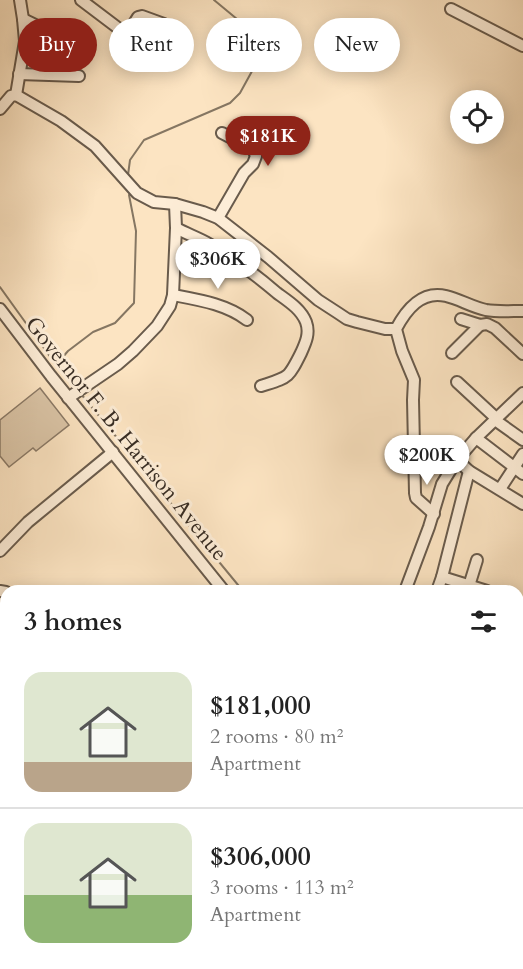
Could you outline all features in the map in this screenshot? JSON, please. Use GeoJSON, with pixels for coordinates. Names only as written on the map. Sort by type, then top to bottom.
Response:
{"type":"FeatureCollection","features":[{"type":"Feature","properties":{"kind":"street"},"geometry":{"type":"LineString","coordinates":[[20,0],[23,18]]}},
{"type":"Feature","properties":{"kind":"street"},"geometry":{"type":"LineString","coordinates":[[81,0],[109,21]]}},
{"type":"Feature","properties":{"kind":"street"},"geometry":{"type":"LineString","coordinates":[[451,9],[523,46]]}},
{"type":"Feature","properties":{"kind":"street"},"geometry":{"type":"LineString","coordinates":[[16,95],[19,74],[79,76]]}},
{"type":"Feature","properties":{"kind":"street"},"geometry":{"type":"LineString","coordinates":[[0,109],[11,96],[16,95],[61,121],[95,146],[137,194],[154,202],[175,204],[218,218],[338,314],[357,322],[385,329],[396,329]]}},
{"type":"Feature","properties":{"kind":"street"},"geometry":{"type":"LineString","coordinates":[[218,218],[256,156],[253,149],[222,133]]}},
{"type":"Feature","properties":{"kind":"street"},"geometry":{"type":"LineString","coordinates":[[75,392],[118,364],[133,351],[157,326],[170,306],[173,295],[175,204]]}},
{"type":"Feature","properties":{"kind":"street"},"geometry":{"type":"LineString","coordinates":[[176,228],[208,243],[234,260],[299,310],[305,320],[308,330],[306,342],[292,371],[283,379],[261,386]]}},
{"type":"Feature","properties":{"kind":"street"},"geometry":{"type":"LineString","coordinates":[[173,295],[210,302],[247,320]]}},
{"type":"Feature","properties":{"kind":"street"},"geometry":{"type":"LineString","coordinates":[[434,514],[417,498],[415,493],[414,380],[396,329],[409,307],[435,295],[445,296],[486,310],[523,311]]}},
{"type":"Feature","properties":{"kind":"street","name":"Governor F. B. Harrison Avenue"},"geometry":{"type":"LineString","coordinates":[[0,309],[75,392],[113,452],[219,585]]}},
{"type":"Feature","properties":{"kind":"street"},"geometry":{"type":"LineString","coordinates":[[461,319],[480,325],[487,324],[495,328],[523,354]]}},
{"type":"Feature","properties":{"kind":"street"},"geometry":{"type":"LineString","coordinates":[[452,353],[480,325]]}},
{"type":"Feature","properties":{"kind":"street"},"geometry":{"type":"LineString","coordinates":[[457,382],[496,419],[523,440]]}},
{"type":"Feature","properties":{"kind":"street"},"geometry":{"type":"LineString","coordinates":[[407,585],[434,514],[442,484],[457,460],[477,438],[496,419],[521,400]]}},
{"type":"Feature","properties":{"kind":"street"},"geometry":{"type":"LineString","coordinates":[[477,438],[518,470]]}},
{"type":"Feature","properties":{"kind":"street"},"geometry":{"type":"LineString","coordinates":[[0,551],[28,522],[113,452]]}},
{"type":"Feature","properties":{"kind":"street"},"geometry":{"type":"LineString","coordinates":[[500,489],[518,470],[523,454]]}},
{"type":"Feature","properties":{"kind":"street"},"geometry":{"type":"LineString","coordinates":[[457,460],[469,471],[523,504]]}},
{"type":"Feature","properties":{"kind":"street"},"geometry":{"type":"LineString","coordinates":[[439,585],[469,471]]}},
{"type":"Feature","properties":{"kind":"street"},"geometry":{"type":"LineString","coordinates":[[469,585],[477,560]]}},
{"type":"Feature","properties":{"kind":"street"},"geometry":{"type":"LineString","coordinates":[[442,577],[466,585]]}},
{"type":"Feature","properties":{"kind":"shaded area"},"geometry":{"type":"Polygon","coordinates":[[[40,388],[69,425],[36,451],[33,448],[9,467],[0,456],[0,420],[40,388]]]}},
{"type":"Feature","properties":{"kind":"waterway"},"geometry":{"type":"LineString","coordinates":[[128,175],[130,160],[144,140],[230,103],[240,93],[257,62],[255,41],[249,29],[214,0]]}},
{"type":"Feature","properties":{"kind":"waterway"},"geometry":{"type":"LineString","coordinates":[[56,365],[68,351],[93,332],[115,323],[134,303],[136,231],[129,195]]}},
{"type":"Feature","properties":{"kind":"waterway"},"geometry":{"type":"LineString","coordinates":[[0,287],[56,365],[76,388]]}},
{"type":"Feature","properties":{"kind":"waterway"},"geometry":{"type":"LineString","coordinates":[[81,394],[238,585]]}}]}
